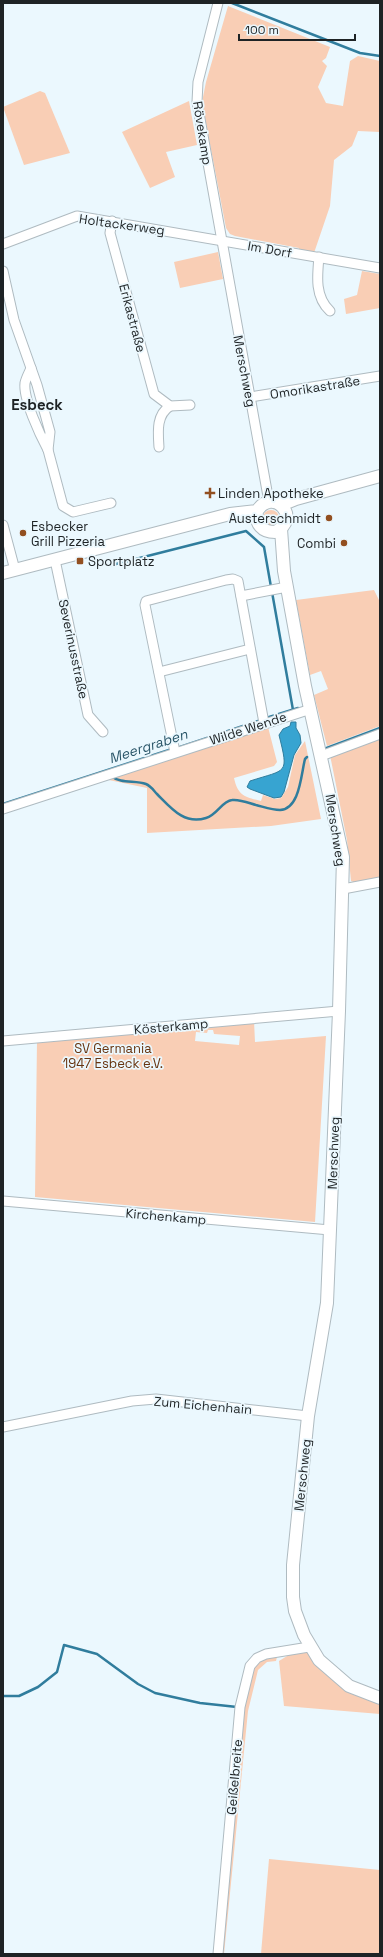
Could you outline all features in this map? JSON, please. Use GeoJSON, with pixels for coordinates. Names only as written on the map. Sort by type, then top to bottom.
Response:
{"type":"FeatureCollection","features":[{"type":"Feature","properties":{"kind":"street","name":"Rövekamp"},"geometry":{"type":"LineString","coordinates":[[218,3],[198,82],[197,102],[221,240]]}},
{"type":"Feature","properties":{"kind":"street","name":"Holtackerweg"},"geometry":{"type":"LineString","coordinates":[[3,244],[76,216],[221,240]]}},
{"type":"Feature","properties":{"kind":"street","name":"Erikastraße"},"geometry":{"type":"LineString","coordinates":[[112,221],[110,233],[154,394],[170,406]]}},
{"type":"Feature","properties":{"kind":"street","name":"Im Dorf"},"geometry":{"type":"LineString","coordinates":[[221,240],[380,268]]}},
{"type":"Feature","properties":{"kind":"street","name":"Merschweg"},"geometry":{"type":"LineString","coordinates":[[221,240],[250,397],[278,507]]}},
{"type":"Feature","properties":{"kind":"street"},"geometry":{"type":"LineString","coordinates":[[319,257],[317,279],[322,303],[330,312]]}},
{"type":"Feature","properties":{"kind":"street"},"geometry":{"type":"LineString","coordinates":[[3,271],[14,320],[38,385],[49,426],[50,432],[48,450]]}},
{"type":"Feature","properties":{"kind":"street"},"geometry":{"type":"LineString","coordinates":[[31,368],[25,382],[25,393],[40,435],[48,450],[63,506],[74,512],[111,503]]}},
{"type":"Feature","properties":{"kind":"street","name":"Omorikastraße"},"geometry":{"type":"LineString","coordinates":[[250,397],[380,376]]}},
{"type":"Feature","properties":{"kind":"street"},"geometry":{"type":"LineString","coordinates":[[159,447],[158,428],[160,416],[165,409],[170,406],[190,405]]}},
{"type":"Feature","properties":{"kind":"street"},"geometry":{"type":"LineString","coordinates":[[263,528],[256,518],[257,511],[264,503],[278,507],[294,507],[322,492],[380,476]]}},
{"type":"Feature","properties":{"kind":"street"},"geometry":{"type":"LineString","coordinates":[[216,519],[246,519],[263,528],[275,532],[281,529],[286,519],[278,507]]}},
{"type":"Feature","properties":{"kind":"street"},"geometry":{"type":"LineString","coordinates":[[3,573],[216,519],[230,514],[257,511]]}},
{"type":"Feature","properties":{"kind":"street"},"geometry":{"type":"LineString","coordinates":[[3,525],[15,570]]}},
{"type":"Feature","properties":{"kind":"street","name":"Merschweg"},"geometry":{"type":"LineString","coordinates":[[263,528],[284,571]]}},
{"type":"Feature","properties":{"kind":"street","name":"Merschweg"},"geometry":{"type":"LineString","coordinates":[[281,529],[284,571],[287,587],[311,709],[343,857],[339,1011],[327,1303],[308,1416],[292,1586],[295,1611],[309,1647],[319,1660],[341,1680],[361,1691],[380,1698]]}},
{"type":"Feature","properties":{"kind":"street","name":"Severinusstraße"},"geometry":{"type":"LineString","coordinates":[[55,560],[88,715],[104,732]]}},
{"type":"Feature","properties":{"kind":"street"},"geometry":{"type":"LineString","coordinates":[[175,752],[144,605],[146,601],[233,579],[238,581],[264,723]]}},
{"type":"Feature","properties":{"kind":"street"},"geometry":{"type":"LineString","coordinates":[[241,596],[287,587]]}},
{"type":"Feature","properties":{"kind":"street"},"geometry":{"type":"LineString","coordinates":[[158,672],[250,649]]}},
{"type":"Feature","properties":{"kind":"street","name":"Wilde Wende"},"geometry":{"type":"LineString","coordinates":[[3,809],[311,709]]}},
{"type":"Feature","properties":{"kind":"street"},"geometry":{"type":"LineString","coordinates":[[321,756],[380,734]]}},
{"type":"Feature","properties":{"kind":"street"},"geometry":{"type":"LineString","coordinates":[[343,889],[380,882]]}},
{"type":"Feature","properties":{"kind":"street","name":"Kösterkamp"},"geometry":{"type":"LineString","coordinates":[[3,1041],[339,1011]]}},
{"type":"Feature","properties":{"kind":"street","name":"Kirchenkamp"},"geometry":{"type":"LineString","coordinates":[[3,1201],[330,1230]]}},
{"type":"Feature","properties":{"kind":"street","name":"Zum Eichenhain"},"geometry":{"type":"LineString","coordinates":[[3,1427],[132,1401],[156,1399],[308,1416]]}},
{"type":"Feature","properties":{"kind":"street","name":"Geißelbreite"},"geometry":{"type":"LineString","coordinates":[[218,1954],[240,1707],[250,1666],[256,1658],[266,1654],[309,1647]]}},
{"type":"Feature","properties":{"kind":"green space"},"geometry":{"type":"Polygon","coordinates":[[[228,6],[330,47],[326,58],[322,61],[327,66],[318,87],[326,103],[343,106],[350,61],[358,56],[380,61],[380,132],[358,131],[352,146],[334,160],[330,206],[314,253],[299,250],[299,248],[235,236],[230,234],[226,228],[202,102],[206,82],[228,6]]]}},
{"type":"Feature","properties":{"kind":"green space"},"geometry":{"type":"Polygon","coordinates":[[[40,91],[45,93],[70,153],[24,165],[3,107],[40,91]]]}},
{"type":"Feature","properties":{"kind":"green space"},"geometry":{"type":"Polygon","coordinates":[[[189,101],[197,145],[166,152],[175,177],[150,188],[122,132],[189,101]]]}},
{"type":"Feature","properties":{"kind":"green space"},"geometry":{"type":"Polygon","coordinates":[[[218,252],[223,279],[180,288],[174,262],[218,252]]]}},
{"type":"Feature","properties":{"kind":"green space"},"geometry":{"type":"Polygon","coordinates":[[[362,271],[380,274],[380,308],[346,314],[344,299],[357,295],[362,271]]]}},
{"type":"Feature","properties":{"kind":"green space"},"geometry":{"type":"Polygon","coordinates":[[[271,510],[278,515],[279,518],[274,525],[271,526],[264,521],[263,518],[268,511],[271,510]]]}},
{"type":"Feature","properties":{"kind":"green space"},"geometry":{"type":"Polygon","coordinates":[[[374,590],[380,602],[380,726],[327,746],[314,695],[328,689],[321,671],[310,675],[296,600],[374,590]]]}},
{"type":"Feature","properties":{"kind":"green space"},"geometry":{"type":"Polygon","coordinates":[[[268,727],[277,762],[274,766],[234,778],[238,789],[246,797],[261,801],[263,795],[275,799],[281,798],[288,787],[295,755],[305,741],[321,819],[271,826],[147,833],[147,788],[104,779],[268,727]]]}},
{"type":"Feature","properties":{"kind":"green space"},"geometry":{"type":"Polygon","coordinates":[[[380,736],[380,878],[356,883],[351,881],[347,840],[330,755],[380,736]]]}},
{"type":"Feature","properties":{"kind":"green space","name":"SV Germania 1947 Esbeck e.V."},"geometry":{"type":"Polygon","coordinates":[[[254,1021],[255,1042],[326,1036],[315,1222],[35,1197],[37,1041],[254,1021]],[[208,1030],[207,1033],[196,1032],[195,1041],[239,1045],[240,1036],[214,1034],[213,1030],[208,1030]]]}},
{"type":"Feature","properties":{"kind":"green space"},"geometry":{"type":"Polygon","coordinates":[[[307,1650],[380,1702],[380,1714],[284,1706],[279,1661],[292,1653],[307,1650]]]}},
{"type":"Feature","properties":{"kind":"green space"},"geometry":{"type":"Polygon","coordinates":[[[277,1657],[276,1661],[267,1662],[258,1670],[248,1711],[224,1954],[221,1954],[244,1711],[253,1668],[260,1660],[277,1657]]]}},
{"type":"Feature","properties":{"kind":"green space"},"geometry":{"type":"Polygon","coordinates":[[[269,1859],[380,1870],[380,1954],[261,1954],[269,1859]]]}},
{"type":"Feature","properties":{"kind":"water"},"geometry":{"type":"Polygon","coordinates":[[[291,722],[296,722],[296,728],[300,735],[301,743],[294,755],[284,792],[281,797],[274,798],[250,789],[247,787],[250,781],[278,772],[282,768],[284,764],[284,757],[279,735],[283,729],[290,726],[291,722]]]}},
{"type":"Feature","properties":{"kind":"waterway"},"geometry":{"type":"LineString","coordinates":[[232,3],[360,53],[380,56]]}},
{"type":"Feature","properties":{"kind":"waterway"},"geometry":{"type":"LineString","coordinates":[[112,565],[246,531],[264,547],[271,587]]}},
{"type":"Feature","properties":{"kind":"waterway"},"geometry":{"type":"LineString","coordinates":[[272,592],[293,710]]}},
{"type":"Feature","properties":{"kind":"waterway","name":"Meergraben"},"geometry":{"type":"LineString","coordinates":[[266,718],[298,708]]}},
{"type":"Feature","properties":{"kind":"waterway","name":"Meergraben"},"geometry":{"type":"LineString","coordinates":[[177,748],[261,720]]}},
{"type":"Feature","properties":{"kind":"waterway"},"geometry":{"type":"LineString","coordinates":[[324,749],[380,728]]}},
{"type":"Feature","properties":{"kind":"waterway","name":"Meergraben"},"geometry":{"type":"LineString","coordinates":[[3,804],[172,749]]}},
{"type":"Feature","properties":{"kind":"waterway"},"geometry":{"type":"LineString","coordinates":[[111,776],[119,780],[148,785],[178,814],[198,820],[210,816],[225,803],[232,800],[274,810],[287,808],[292,804],[296,797],[305,759],[307,757]]}},
{"type":"Feature","properties":{"kind":"waterway"},"geometry":{"type":"LineString","coordinates":[[3,1696],[19,1696],[38,1687],[57,1672],[64,1645],[97,1654],[138,1684],[155,1693],[200,1703],[237,1707]]}},
{"type":"Feature","properties":{"kind":"place","name":"Linden Apotheke"},"geometry":{"type":"Point","coordinates":[210,493]}},
{"type":"Feature","properties":{"kind":"place","name":"Austerschmidt"},"geometry":{"type":"Point","coordinates":[329,518]}},
{"type":"Feature","properties":{"kind":"place","name":"Esbecker Grill Pizzeria"},"geometry":{"type":"Point","coordinates":[23,533]}},
{"type":"Feature","properties":{"kind":"place","name":"Combi"},"geometry":{"type":"Point","coordinates":[344,543]}},
{"type":"Feature","properties":{"kind":"place","name":"Sportplatz"},"geometry":{"type":"Point","coordinates":[80,561]}},
{"type":"Feature","properties":{"kind":"district","name":"Esbeck"},"geometry":{"type":"Point","coordinates":[37,405]}}]}
